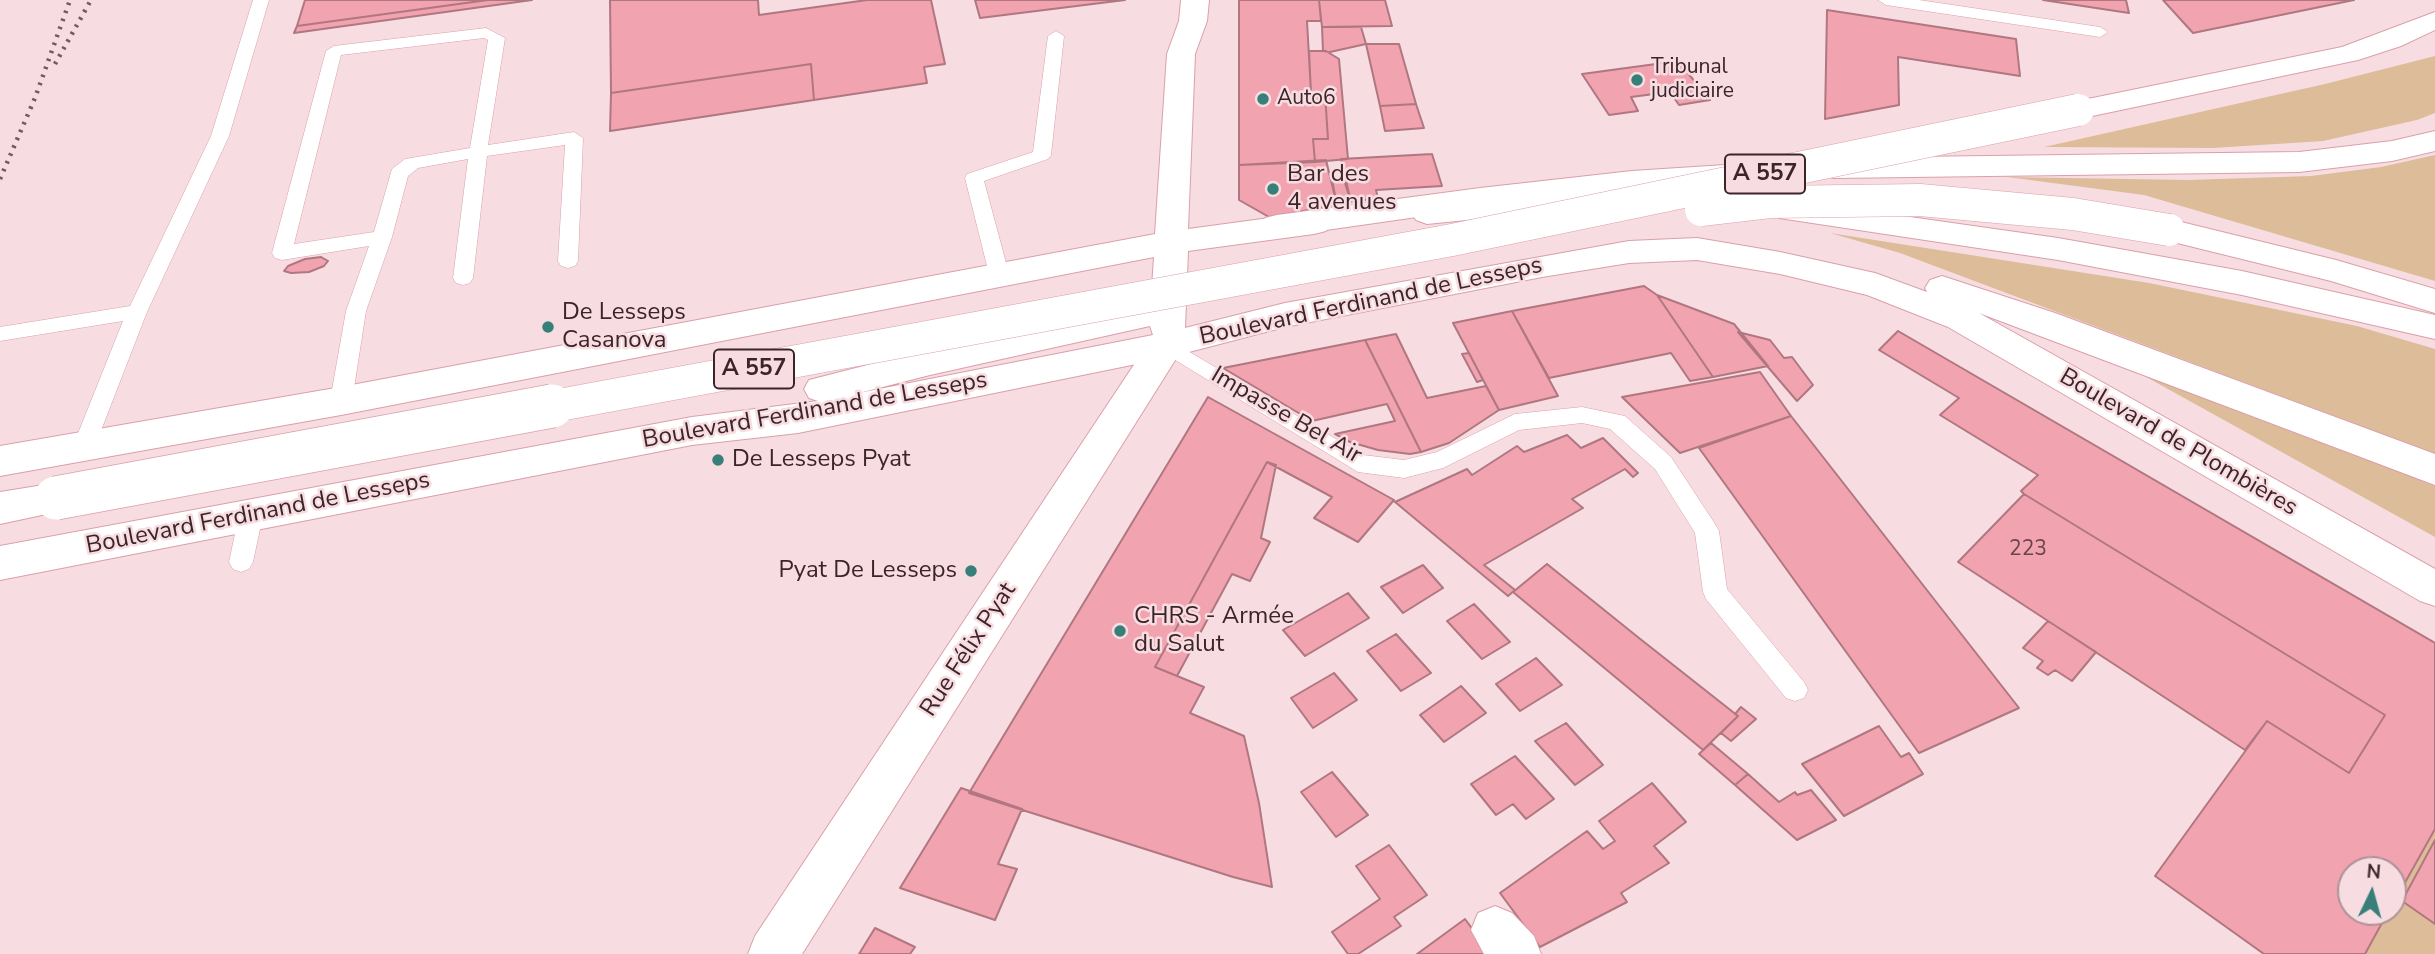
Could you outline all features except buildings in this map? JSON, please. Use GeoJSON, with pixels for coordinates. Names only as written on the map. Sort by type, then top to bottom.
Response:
{"type":"FeatureCollection","features":[{"type":"Feature","properties":{"kind":"main road"},"geometry":{"type":"LineString","coordinates":[[692,431],[795,396],[930,362],[1167,327],[1181,54],[1193,21],[1195,0]]}},
{"type":"Feature","properties":{"kind":"main road","name":"A 557"},"geometry":{"type":"LineString","coordinates":[[0,508],[1452,240],[2348,54],[2390,40],[2435,20]]}},
{"type":"Feature","properties":{"kind":"main road"},"geometry":{"type":"LineString","coordinates":[[0,461],[341,401],[1172,242],[1480,198],[1632,181],[1866,166],[2299,162],[2392,151],[2435,141]]}},
{"type":"Feature","properties":{"kind":"main road"},"geometry":{"type":"LineString","coordinates":[[1452,240],[1726,206],[1847,200],[1920,201],[2015,208],[2124,221],[2336,271],[2435,301]]}},
{"type":"Feature","properties":{"kind":"main road"},"geometry":{"type":"LineString","coordinates":[[1277,226],[1545,202],[1734,207],[1816,213],[1959,233],[2242,283],[2435,327]]}},
{"type":"Feature","properties":{"kind":"main road"},"geometry":{"type":"LineString","coordinates":[[1697,249],[1752,247],[1810,252],[1854,260],[1895,272],[2056,327],[2435,470]]}},
{"type":"Feature","properties":{"kind":"main road","name":"Boulevard Ferdinand de Lesseps"},"geometry":{"type":"LineString","coordinates":[[0,563],[692,431],[798,419],[1167,327],[1285,315],[1629,253],[1697,249]]}},
{"type":"Feature","properties":{"kind":"main road","name":"Boulevard de Plombières"},"geometry":{"type":"LineString","coordinates":[[1697,249],[1820,271],[1919,300],[1972,325],[2435,589]]}},
{"type":"Feature","properties":{"kind":"main road"},"geometry":{"type":"LineString","coordinates":[[916,289],[930,319],[935,344],[930,362]]}},
{"type":"Feature","properties":{"kind":"main road","name":"Rue Félix Pyat"},"geometry":{"type":"LineString","coordinates":[[773,954],[1167,327]]}},
{"type":"Feature","properties":{"kind":"lane"},"geometry":{"type":"LineString","coordinates":[[84,446],[137,312],[219,136],[261,0]]}},
{"type":"Feature","properties":{"kind":"lane"},"geometry":{"type":"LineString","coordinates":[[1886,0],[2100,33]]}},
{"type":"Feature","properties":{"kind":"lane"},"geometry":{"type":"LineString","coordinates":[[382,237],[282,253],[334,51],[486,33],[496,38],[478,152],[463,278]]}},
{"type":"Feature","properties":{"kind":"lane"},"geometry":{"type":"LineString","coordinates":[[999,274],[974,178],[1042,155],[1056,36]]}},
{"type":"Feature","properties":{"kind":"lane"},"geometry":{"type":"LineString","coordinates":[[341,401],[356,311],[382,237],[399,173],[412,163],[574,138],[568,261]]}},
{"type":"Feature","properties":{"kind":"lane"},"geometry":{"type":"LineString","coordinates":[[0,334],[137,312]]}},
{"type":"Feature","properties":{"kind":"lane","name":"Impasse Bel Air"},"geometry":{"type":"LineString","coordinates":[[1167,327],[1358,463],[1404,469],[1430,463],[1515,422],[1583,415],[1617,422],[1663,463],[1707,531],[1715,592],[1795,690]]}},
{"type":"Feature","properties":{"kind":"lane"},"geometry":{"type":"LineString","coordinates":[[241,562],[251,515]]}},
{"type":"Feature","properties":{"kind":"shaded area"},"geometry":{"type":"Polygon","coordinates":[[[2435,56],[2435,113],[2417,120],[2323,141],[2213,148],[2044,147],[2325,84],[2435,56]]]}},
{"type":"Feature","properties":{"kind":"shaded area"},"geometry":{"type":"Polygon","coordinates":[[[2435,155],[2435,281],[2144,195],[2007,177],[2187,180],[2311,176],[2381,167],[2435,155]]]}},
{"type":"Feature","properties":{"kind":"shaded area"},"geometry":{"type":"Polygon","coordinates":[[[1830,233],[2149,283],[2357,326],[2435,349],[2435,454],[1900,253],[1830,233]]]}},
{"type":"Feature","properties":{"kind":"shaded area"},"geometry":{"type":"Polygon","coordinates":[[[2130,368],[2153,372],[2435,486],[2435,537],[2130,368]]]}},
{"type":"Feature","properties":{"kind":"shaded area"},"geometry":{"type":"Polygon","coordinates":[[[2435,829],[2435,954],[2365,954],[2380,926],[2407,926],[2407,879],[2435,829]]]}},
{"type":"Feature","properties":{"kind":"railway"},"geometry":{"type":"LineString","coordinates":[[0,179],[35,98],[70,0]]}},
{"type":"Feature","properties":{"kind":"railway"},"geometry":{"type":"LineString","coordinates":[[55,64],[91,0]]}},
{"type":"Feature","properties":{"kind":"place","name":"Tribunal judiciaire"},"geometry":{"type":"Point","coordinates":[1637,80]}},
{"type":"Feature","properties":{"kind":"place","name":"Auto6"},"geometry":{"type":"Point","coordinates":[1263,99]}},
{"type":"Feature","properties":{"kind":"place","name":"Bar des 4 avenues"},"geometry":{"type":"Point","coordinates":[1273,189]}},
{"type":"Feature","properties":{"kind":"place","name":"De Lesseps Casanova"},"geometry":{"type":"Point","coordinates":[548,327]}},
{"type":"Feature","properties":{"kind":"place","name":"De Lesseps Pyat"},"geometry":{"type":"Point","coordinates":[718,460]}},
{"type":"Feature","properties":{"kind":"place","name":"Pyat De Lesseps"},"geometry":{"type":"Point","coordinates":[971,571]}},
{"type":"Feature","properties":{"kind":"place","name":"CHRS - Armée du Salut"},"geometry":{"type":"Point","coordinates":[1120,631]}}]}
